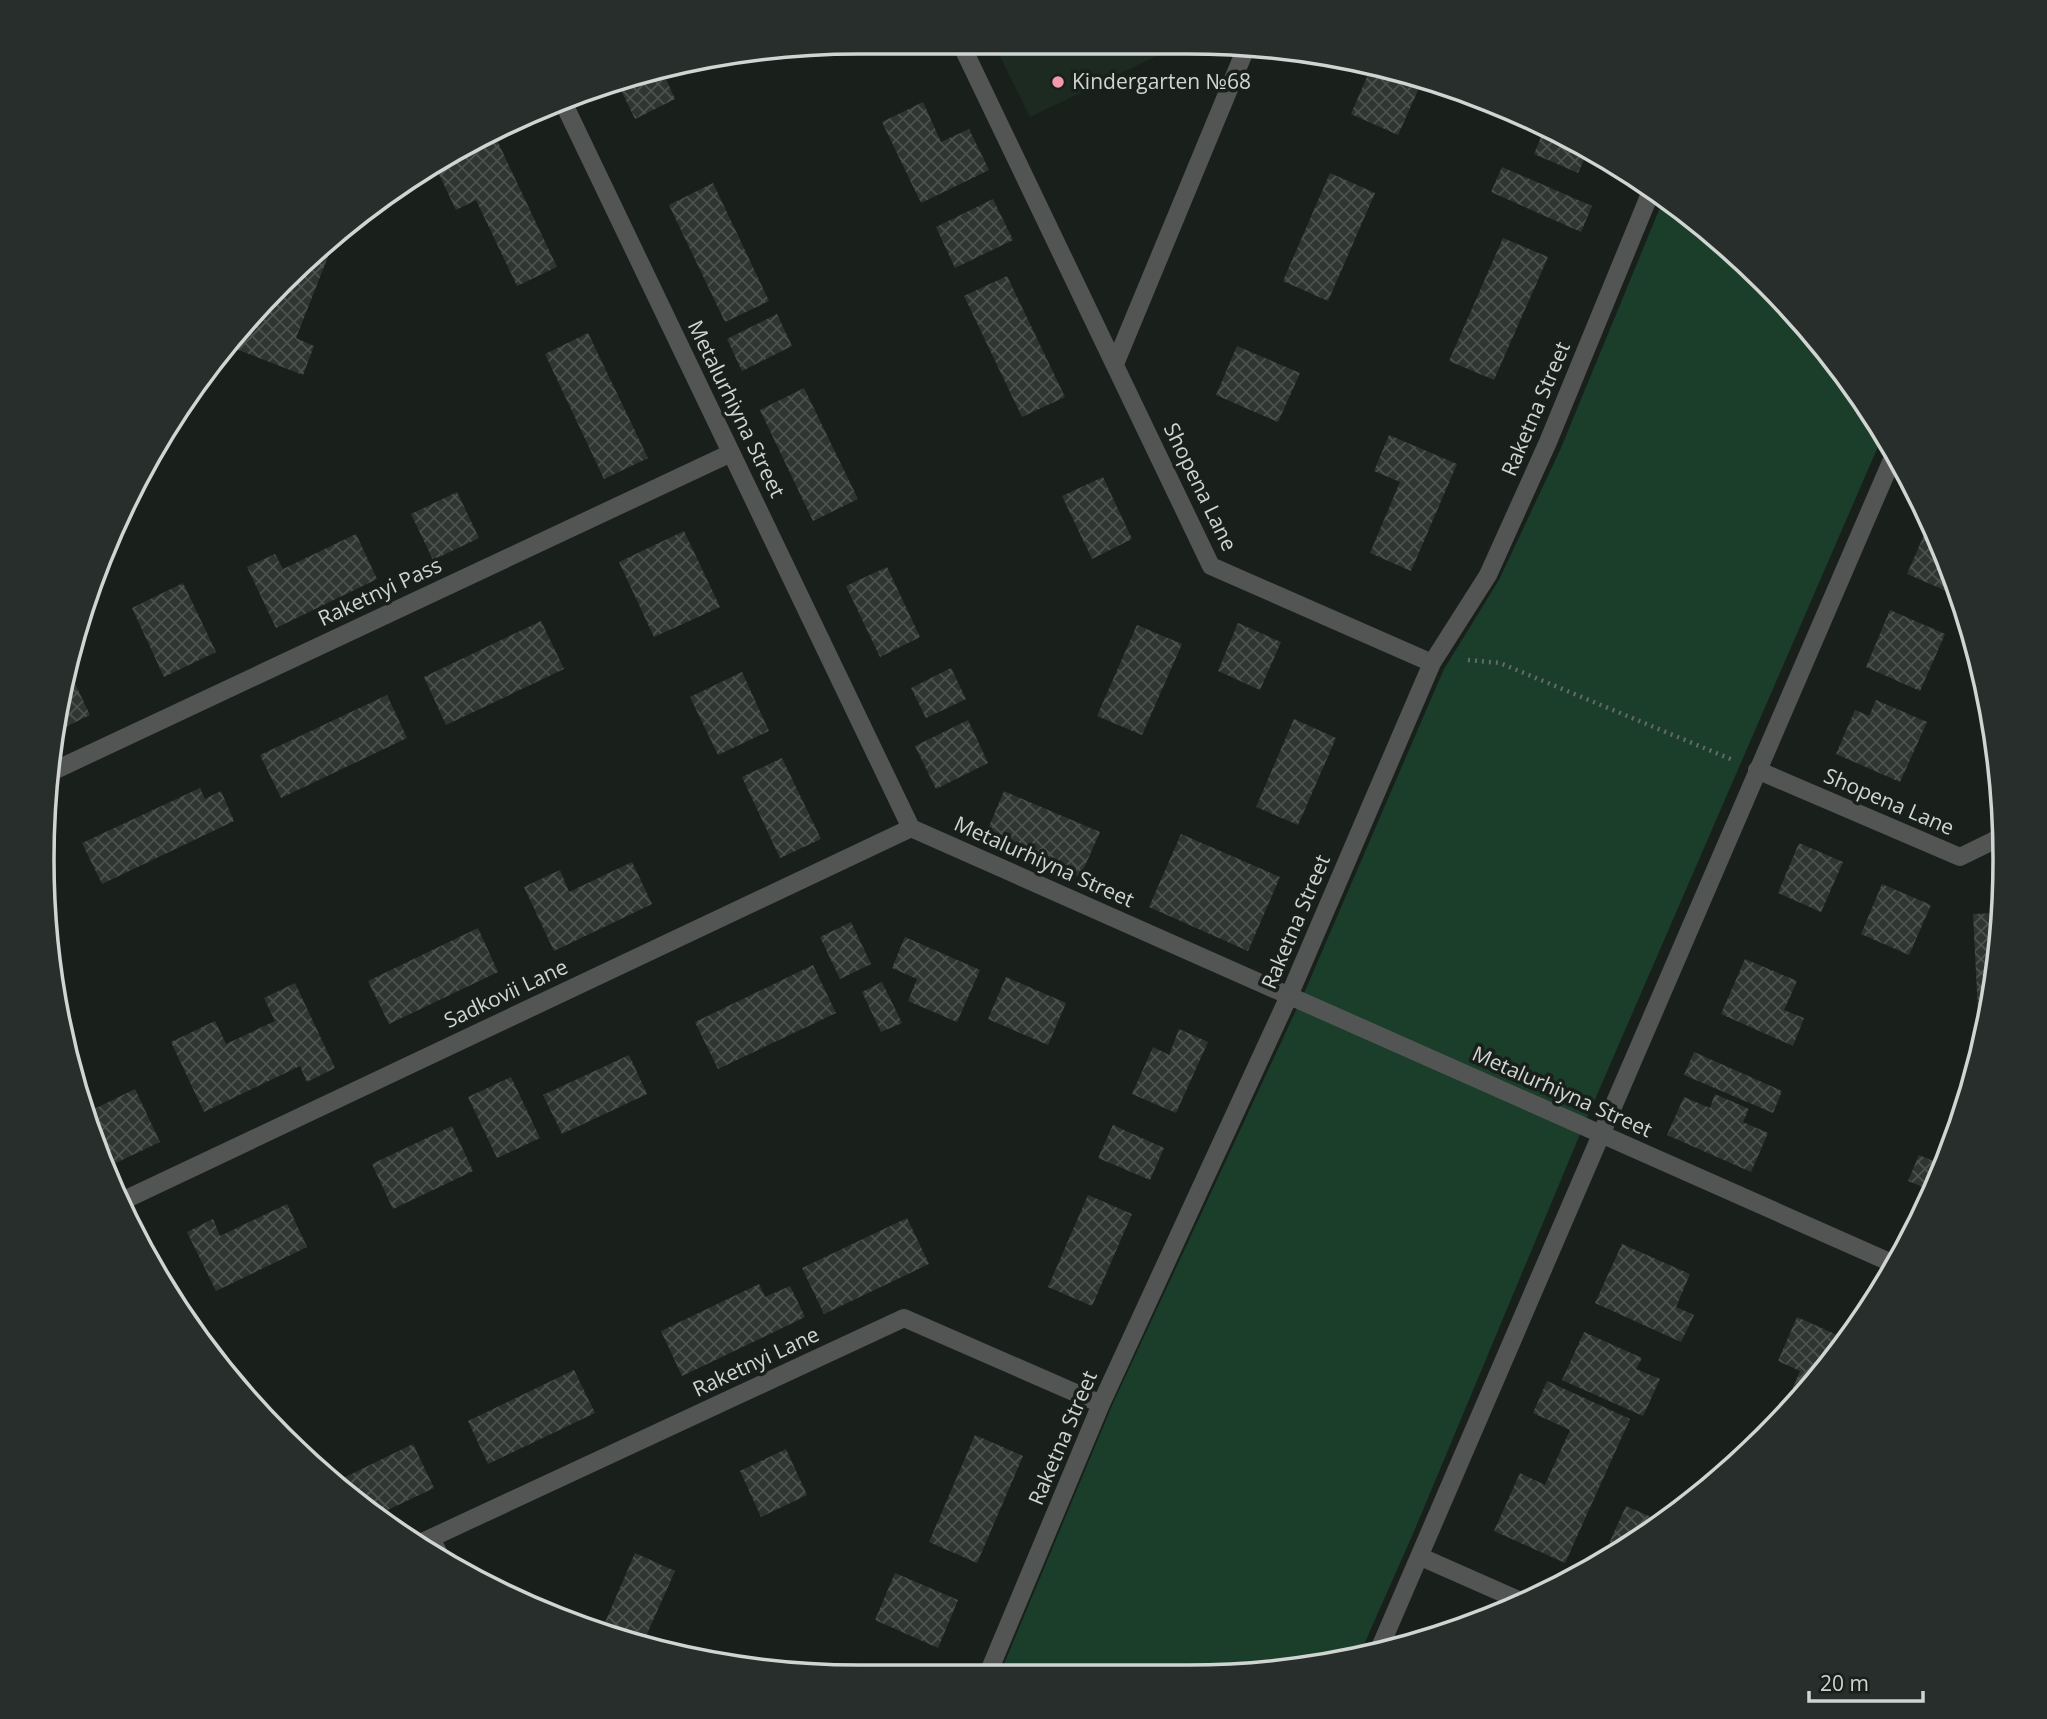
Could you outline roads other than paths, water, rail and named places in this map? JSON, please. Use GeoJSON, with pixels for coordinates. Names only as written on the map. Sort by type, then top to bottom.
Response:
{"type":"FeatureCollection","features":[{"type":"Feature","properties":{"kind":"street","name":"Shopena Lane"},"geometry":{"type":"LineString","coordinates":[[966,54],[1211,566],[1432,663]]}},
{"type":"Feature","properties":{"kind":"street"},"geometry":{"type":"LineString","coordinates":[[1115,364],[1243,56]]}},
{"type":"Feature","properties":{"kind":"street","name":"Metalurhiyna Street"},"geometry":{"type":"LineString","coordinates":[[567,110],[911,828],[1886,1260]]}},
{"type":"Feature","properties":{"kind":"street","name":"Raketna Street"},"geometry":{"type":"LineString","coordinates":[[992,1665],[1101,1404],[1289,996],[1432,663],[1488,575],[1548,442],[1647,199]]}},
{"type":"Feature","properties":{"kind":"street","name":"Raketnyi Pass"},"geometry":{"type":"LineString","coordinates":[[60,768],[731,453]]}},
{"type":"Feature","properties":{"kind":"street"},"geometry":{"type":"LineString","coordinates":[[1383,1640],[1890,465]]}},
{"type":"Feature","properties":{"kind":"street","name":"Shopena Lane"},"geometry":{"type":"LineString","coordinates":[[1757,770],[1960,857],[1992,841]]}},
{"type":"Feature","properties":{"kind":"street","name":"Sadkovii Lane"},"geometry":{"type":"LineString","coordinates":[[129,1198],[911,828]]}},
{"type":"Feature","properties":{"kind":"street","name":"Raketnyi Lane"},"geometry":{"type":"LineString","coordinates":[[429,1539],[904,1318],[1101,1404]]}},
{"type":"Feature","properties":{"kind":"street"},"geometry":{"type":"LineString","coordinates":[[1421,1556],[1511,1597]]}},
{"type":"Feature","properties":{"kind":"place","name":"Kindergarten №68"},"geometry":{"type":"Point","coordinates":[1058,82]}}]}
